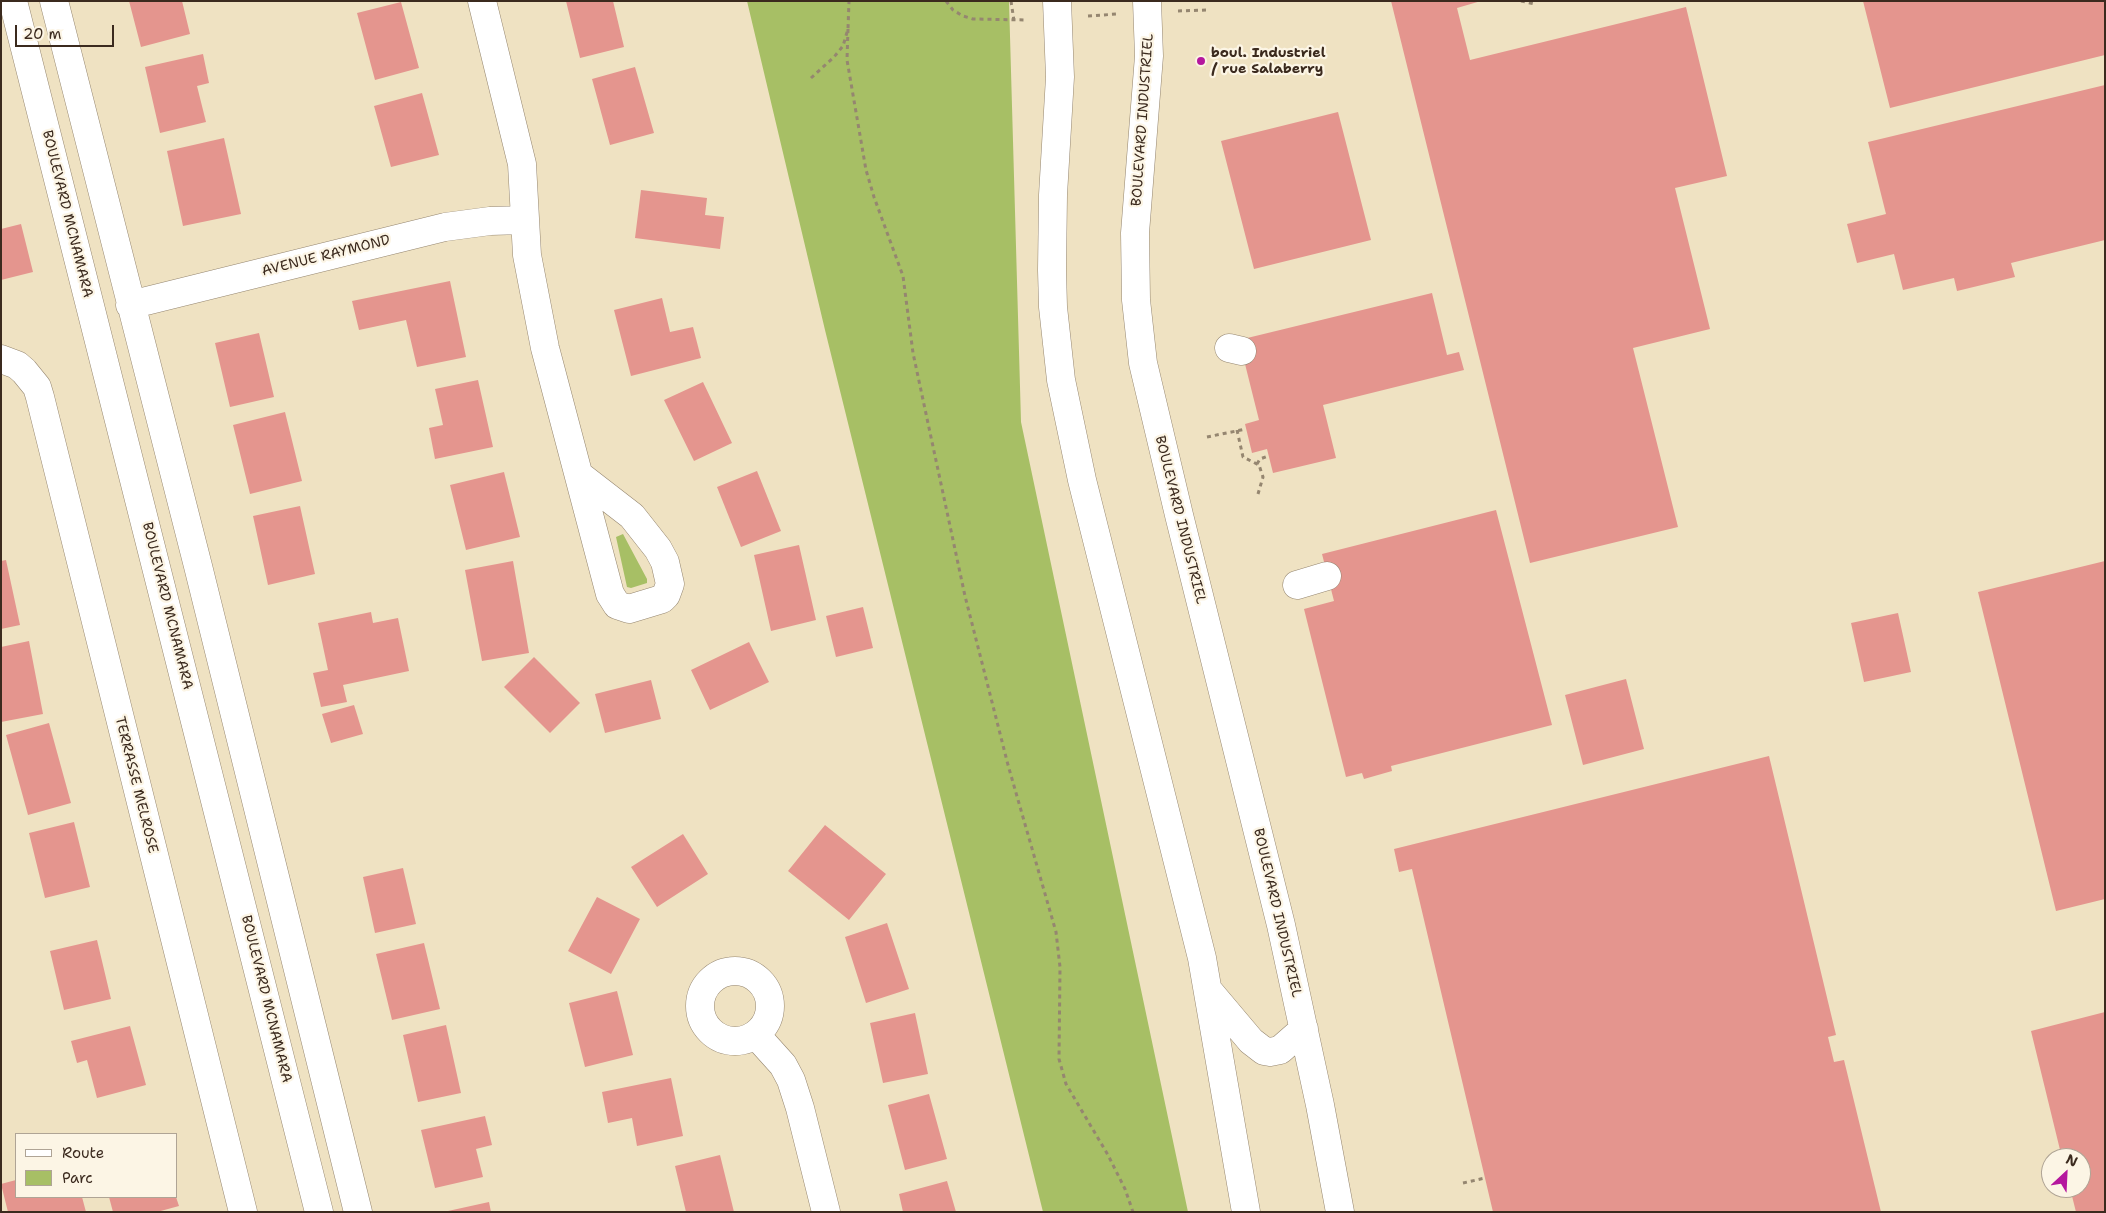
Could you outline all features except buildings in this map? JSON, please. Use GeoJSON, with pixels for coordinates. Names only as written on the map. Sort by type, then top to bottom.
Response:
{"type":"FeatureCollection","features":[{"type":"Feature","properties":{"kind":"street","name":"BOULEVARD MCNAMARA"},"geometry":{"type":"LineString","coordinates":[[13,1],[319,1212]]}},
{"type":"Feature","properties":{"kind":"street"},"geometry":{"type":"LineString","coordinates":[[54,1],[198,566],[358,1212]]}},
{"type":"Feature","properties":{"kind":"street"},"geometry":{"type":"LineString","coordinates":[[482,1],[522,164],[524,220],[529,268],[543,338],[579,476],[613,601],[622,608],[629,609],[662,599],[669,590],[670,584],[665,562],[653,541],[632,516],[579,476]]}},
{"type":"Feature","properties":{"kind":"street","name":"BOULEVARD INDUSTRIEL"},"geometry":{"type":"LineString","coordinates":[[1148,7],[1149,56],[1136,233],[1136,300],[1143,363],[1179,515],[1268,869],[1304,1029],[1340,1212]]}},
{"type":"Feature","properties":{"kind":"street"},"geometry":{"type":"LineString","coordinates":[[1057,10],[1060,77],[1053,195],[1052,270],[1053,307],[1061,380],[1082,480],[1190,904],[1208,990],[1246,1212]]}},
{"type":"Feature","properties":{"kind":"street","name":"AVENUE RAYMOND"},"geometry":{"type":"LineString","coordinates":[[130,305],[445,227],[490,221],[524,220]]}},
{"type":"Feature","properties":{"kind":"street","name":"TERRASSE MELROSE"},"geometry":{"type":"LineString","coordinates":[[9,362],[31,379],[40,397],[243,1212]]}},
{"type":"Feature","properties":{"kind":"street"},"geometry":{"type":"LineString","coordinates":[[1297,586],[1327,576]]}},
{"type":"Feature","properties":{"kind":"street"},"geometry":{"type":"LineString","coordinates":[[1208,990],[1251,1041],[1264,1051],[1280,1050],[1304,1029]]}},
{"type":"Feature","properties":{"kind":"street"},"geometry":{"type":"LineString","coordinates":[[756,1034],[783,1065],[791,1080],[800,1108],[826,1212]]}},
{"type":"Feature","properties":{"kind":"path"},"geometry":{"type":"LineString","coordinates":[[849,1],[847,60],[866,170],[903,276],[913,353],[965,596],[1008,765],[1056,932],[1060,967],[1059,1059],[1066,1084],[1108,1155],[1125,1189],[1133,1212]]}},
{"type":"Feature","properties":{"kind":"path"},"geometry":{"type":"LineString","coordinates":[[946,1],[952,10],[973,19],[1014,21],[1057,10],[1148,7],[1208,10]]}},
{"type":"Feature","properties":{"kind":"path"},"geometry":{"type":"LineString","coordinates":[[1012,1],[1014,21]]}},
{"type":"Feature","properties":{"kind":"path"},"geometry":{"type":"LineString","coordinates":[[1521,1],[1535,4]]}},
{"type":"Feature","properties":{"kind":"path"},"geometry":{"type":"LineString","coordinates":[[811,78],[834,57],[842,46],[848,29]]}},
{"type":"Feature","properties":{"kind":"path"},"geometry":{"type":"LineString","coordinates":[[1207,437],[1246,429]]}},
{"type":"Feature","properties":{"kind":"path"},"geometry":{"type":"LineString","coordinates":[[1237,430],[1244,457],[1259,465],[1263,477],[1258,494]]}},
{"type":"Feature","properties":{"kind":"path"},"geometry":{"type":"LineString","coordinates":[[1257,464],[1260,459],[1268,456]]}},
{"type":"Feature","properties":{"kind":"path"},"geometry":{"type":"LineString","coordinates":[[1463,1183],[1485,1178]]}},
{"type":"Feature","properties":{"kind":"green space"},"geometry":{"type":"Polygon","coordinates":[[[747,1],[1009,1],[1021,422],[1188,1212],[1043,1212],[825,330],[747,1]]]}},
{"type":"Feature","properties":{"kind":"green space"},"geometry":{"type":"Polygon","coordinates":[[[623,534],[647,579],[647,583],[631,588],[627,587],[616,537],[623,534]]]}},
{"type":"Feature","properties":{"kind":"place","name":"boul. Industriel / rue Salaberry"},"geometry":{"type":"Point","coordinates":[1201,61]}}]}
